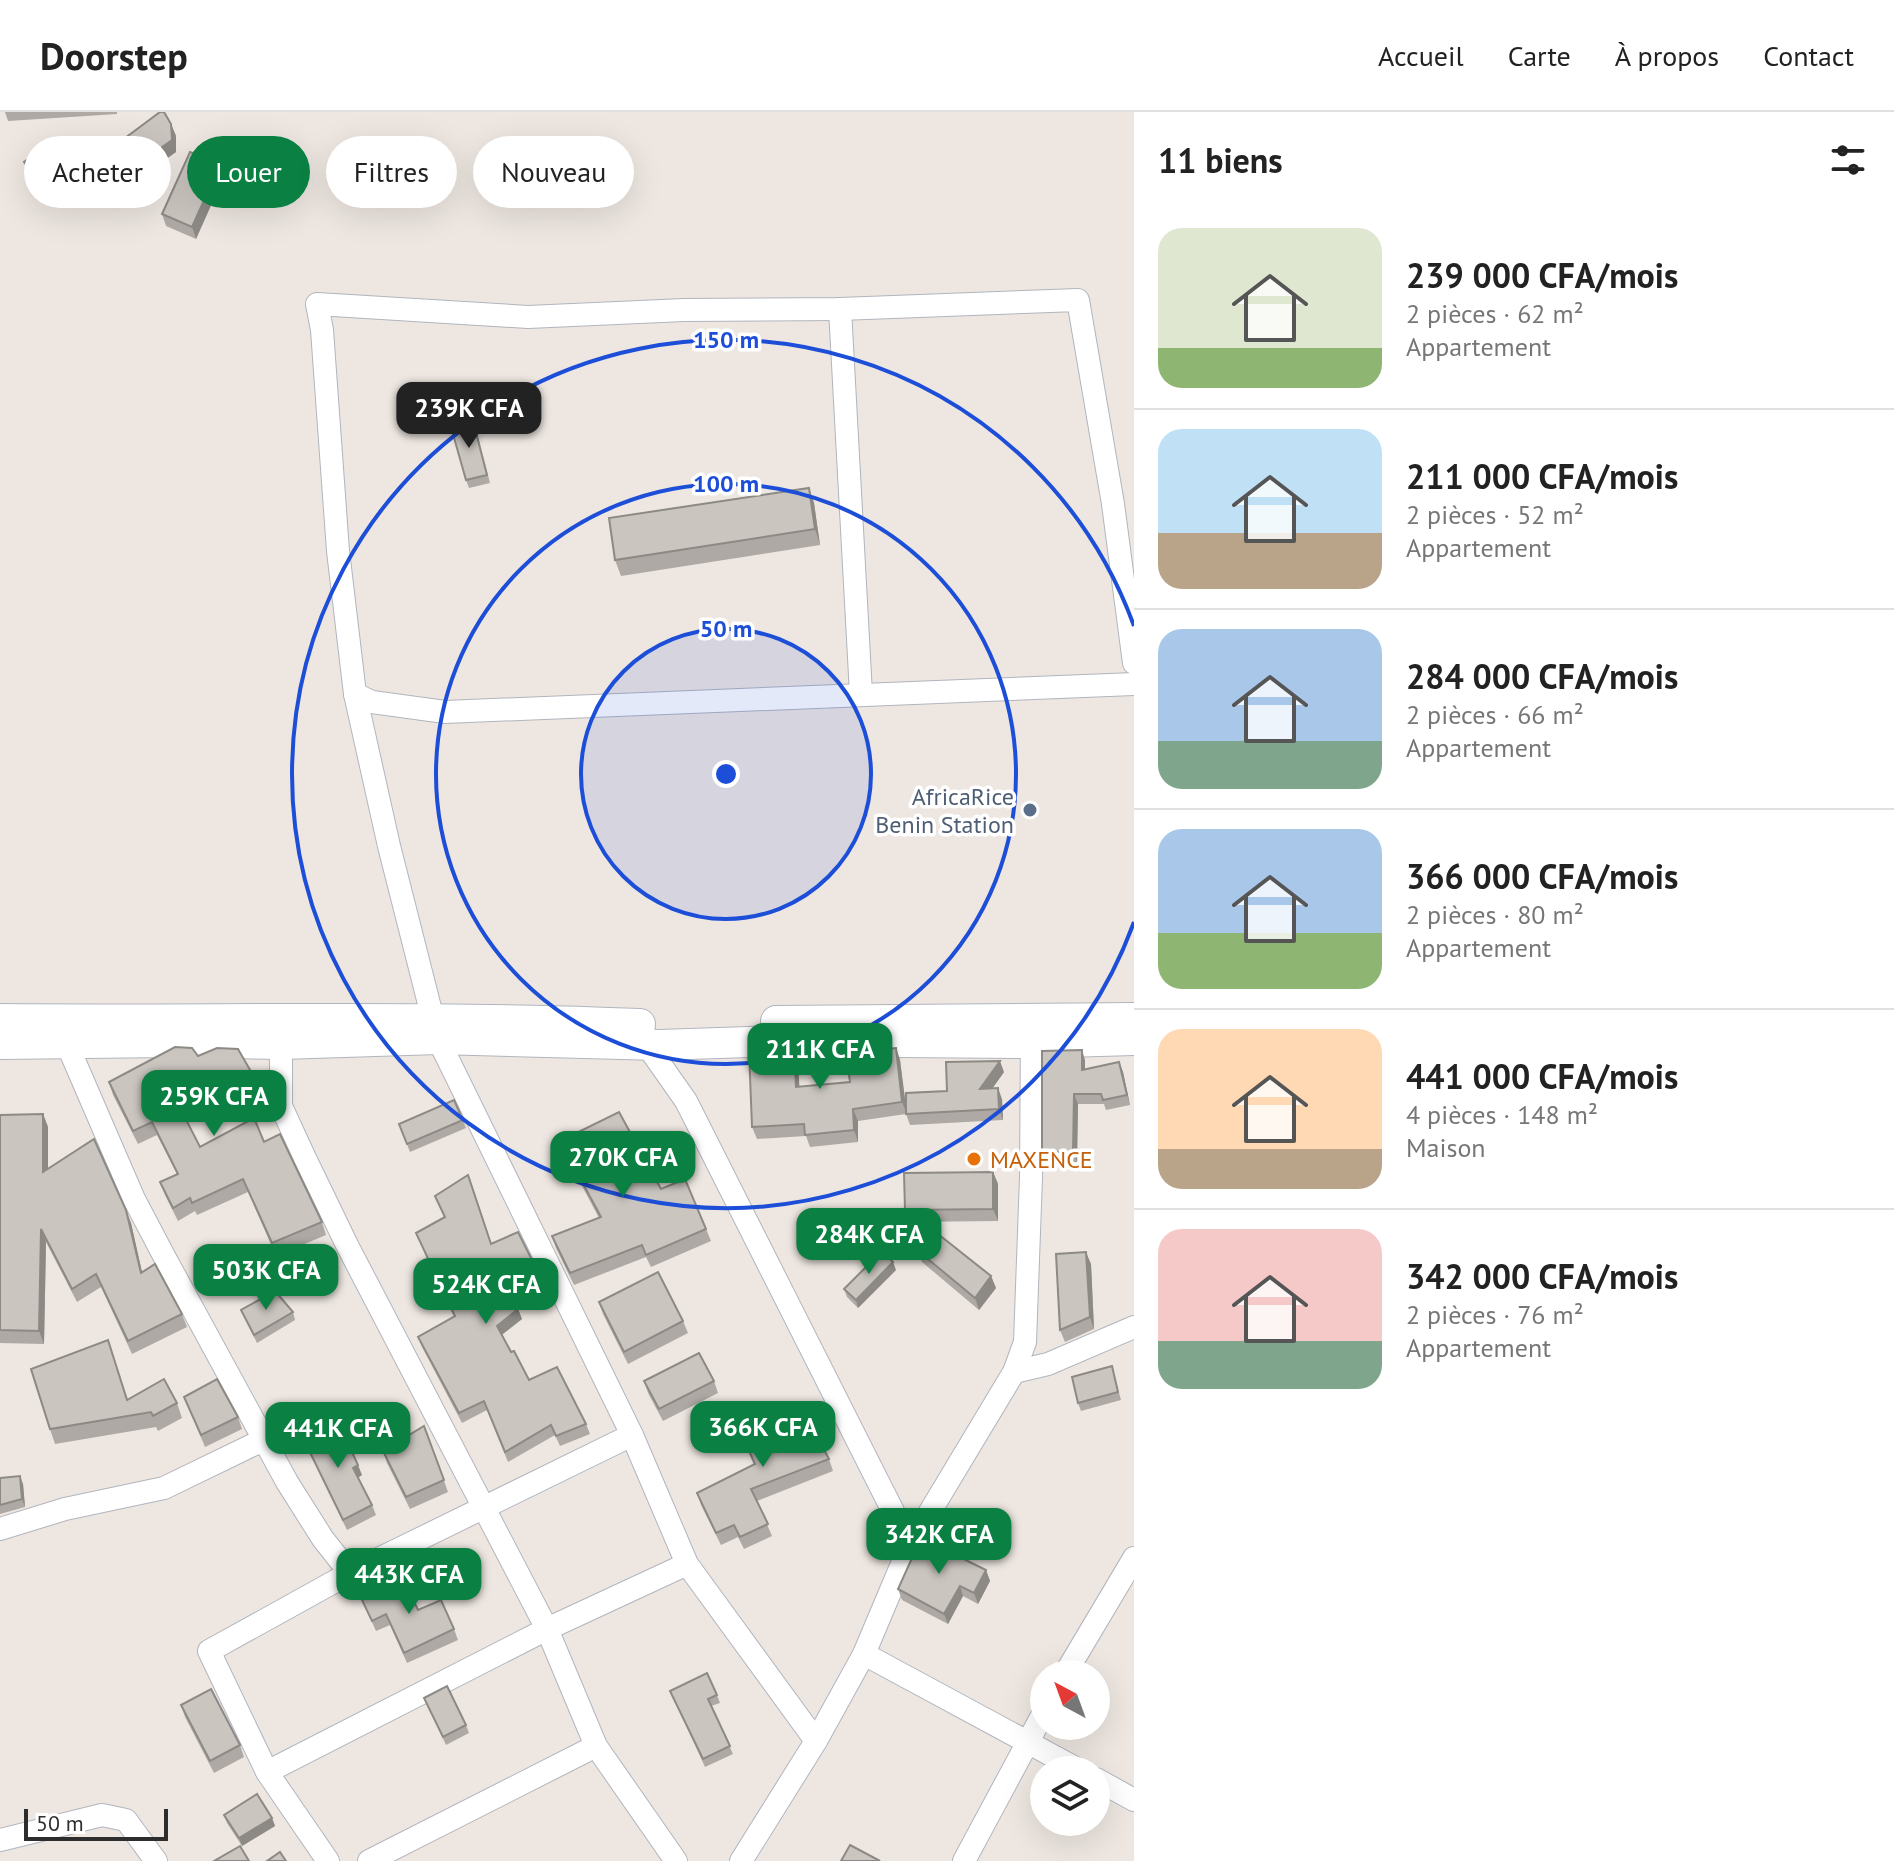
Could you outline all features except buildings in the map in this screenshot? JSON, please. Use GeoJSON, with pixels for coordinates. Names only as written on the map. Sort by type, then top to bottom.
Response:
{"type":"FeatureCollection","features":[{"type":"Feature","properties":{"kind":"main road"},"geometry":{"type":"LineString","coordinates":[[0,1019],[66,1032],[169,1042],[284,1032],[435,1029],[780,1041],[1032,1031],[1134,1018]]}},
{"type":"Feature","properties":{"kind":"main road"},"geometry":{"type":"LineString","coordinates":[[1032,1031],[1134,1040]]}},
{"type":"Feature","properties":{"kind":"main road"},"geometry":{"type":"LineString","coordinates":[[0,1044],[66,1032]]}},
{"type":"Feature","properties":{"kind":"street"},"geometry":{"type":"LineString","coordinates":[[816,1741],[687,1564],[632,1435],[435,1029],[355,694],[338,551],[322,330],[317,304],[528,317],[1078,300],[1113,504],[1134,663]]}},
{"type":"Feature","properties":{"kind":"street"},"geometry":{"type":"LineString","coordinates":[[840,309],[861,694]]}},
{"type":"Feature","properties":{"kind":"street"},"geometry":{"type":"LineString","coordinates":[[355,694],[372,702],[445,712],[1134,684]]}},
{"type":"Feature","properties":{"kind":"street"},"geometry":{"type":"LineString","coordinates":[[741,1861],[816,1741],[864,1654],[910,1545],[1014,1372],[1025,1342],[1032,1031]]}},
{"type":"Feature","properties":{"kind":"street"},"geometry":{"type":"LineString","coordinates":[[66,1032],[134,1199],[265,1439],[323,1539],[350,1573]]}},
{"type":"Feature","properties":{"kind":"street"},"geometry":{"type":"LineString","coordinates":[[284,1032],[281,1106],[347,1245],[547,1629],[596,1746],[676,1861]]}},
{"type":"Feature","properties":{"kind":"street"},"geometry":{"type":"LineString","coordinates":[[646,1034],[686,1101],[910,1545]]}},
{"type":"Feature","properties":{"kind":"street"},"geometry":{"type":"LineString","coordinates":[[1014,1372],[1048,1364],[1134,1327]]}},
{"type":"Feature","properties":{"kind":"street"},"geometry":{"type":"LineString","coordinates":[[328,1861],[267,1772],[209,1651],[350,1573],[632,1435]]}},
{"type":"Feature","properties":{"kind":"street"},"geometry":{"type":"LineString","coordinates":[[0,1529],[65,1509],[164,1488],[265,1439]]}},
{"type":"Feature","properties":{"kind":"street"},"geometry":{"type":"LineString","coordinates":[[1073,1660],[1134,1558]]}},
{"type":"Feature","properties":{"kind":"street"},"geometry":{"type":"LineString","coordinates":[[267,1772],[547,1629],[687,1564]]}},
{"type":"Feature","properties":{"kind":"street"},"geometry":{"type":"LineString","coordinates":[[864,1654],[1054,1756]]}},
{"type":"Feature","properties":{"kind":"street"},"geometry":{"type":"LineString","coordinates":[[964,1861],[1030,1738]]}},
{"type":"Feature","properties":{"kind":"street"},"geometry":{"type":"LineString","coordinates":[[369,1861],[596,1746]]}},
{"type":"Feature","properties":{"kind":"street"},"geometry":{"type":"LineString","coordinates":[[1110,1787],[1134,1800]]}},
{"type":"Feature","properties":{"kind":"street"},"geometry":{"type":"LineString","coordinates":[[0,1840],[102,1815],[126,1820],[156,1861]]}},
{"type":"Feature","properties":{"kind":"place","name":"AfricaRice Benin Station"},"geometry":{"type":"Point","coordinates":[1030,810]}},
{"type":"Feature","properties":{"kind":"place","name":"MAXENCE"},"geometry":{"type":"Point","coordinates":[974,1159]}}]}
